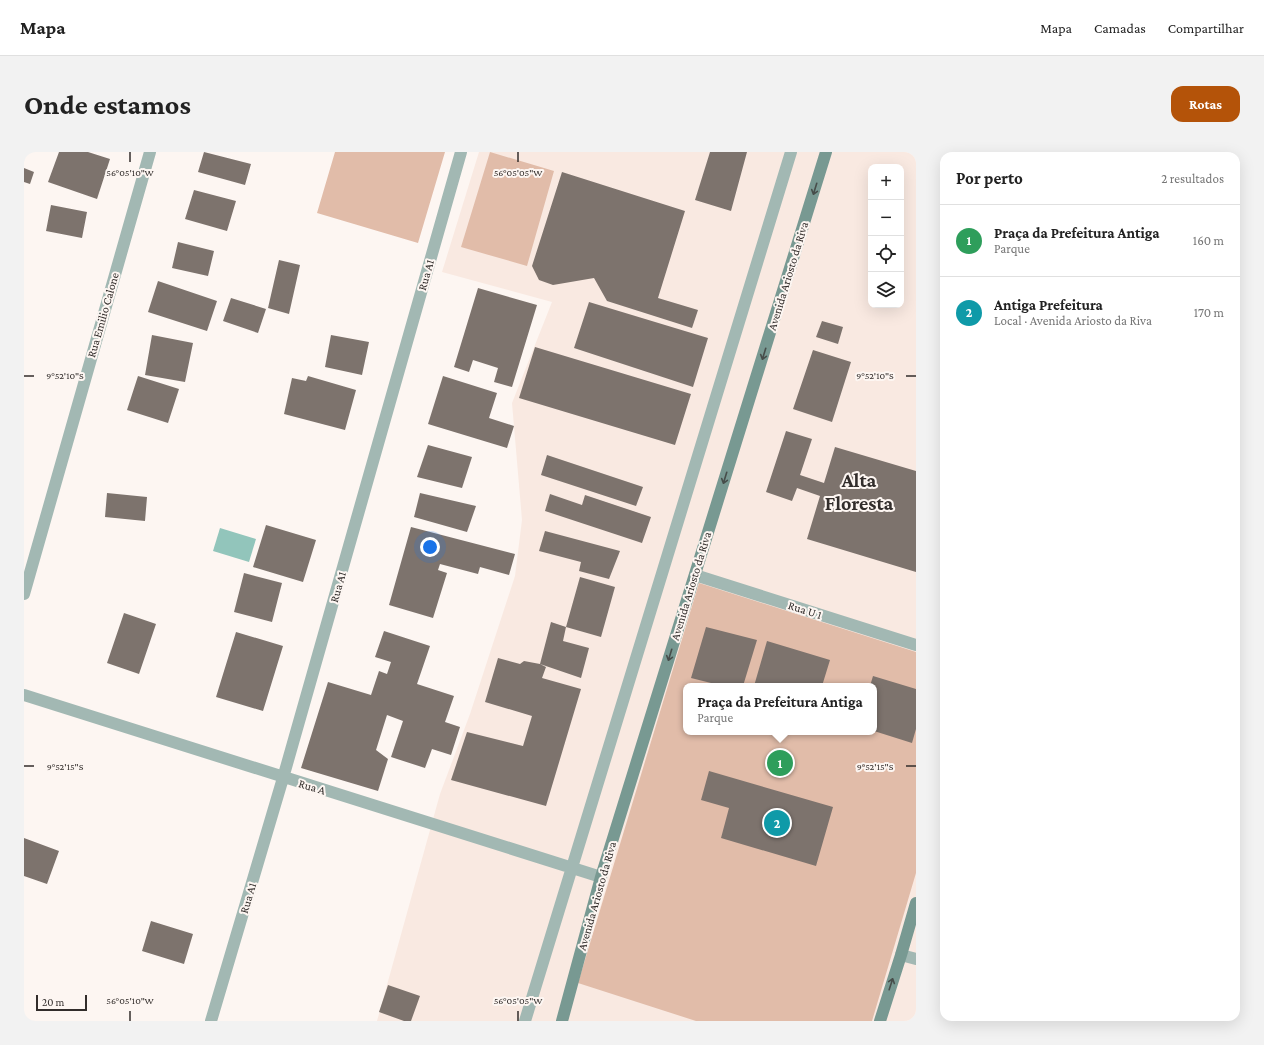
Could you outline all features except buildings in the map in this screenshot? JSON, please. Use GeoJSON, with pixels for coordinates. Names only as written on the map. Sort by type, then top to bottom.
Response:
{"type":"FeatureCollection","features":[{"type":"Feature","properties":{"kind":"street","name":"Rua Emilio Calone"},"geometry":{"type":"LineString","coordinates":[[24,594],[150,152]]}},
{"type":"Feature","properties":{"kind":"street","name":"Rua A1"},"geometry":{"type":"LineString","coordinates":[[211,1021],[284,778],[461,152]]}},
{"type":"Feature","properties":{"kind":"street"},"geometry":{"type":"LineString","coordinates":[[525,1021],[791,152]]}},
{"type":"Feature","properties":{"kind":"street","name":"Avenida Ariosto da Riva"},"geometry":{"type":"LineString","coordinates":[[562,1021],[601,877],[826,152]]}},
{"type":"Feature","properties":{"kind":"street","name":"Rua U 1"},"geometry":{"type":"LineString","coordinates":[[695,575],[916,645]]}},
{"type":"Feature","properties":{"kind":"street","name":"Rua A"},"geometry":{"type":"LineString","coordinates":[[24,695],[601,877]]}},
{"type":"Feature","properties":{"kind":"street"},"geometry":{"type":"LineString","coordinates":[[880,1021],[916,903]]}},
{"type":"Feature","properties":{"kind":"street"},"geometry":{"type":"LineString","coordinates":[[901,955],[916,959]]}},
{"type":"Feature","properties":{"kind":"shaded area"},"geometry":{"type":"Polygon","coordinates":[[[335,152],[445,152],[418,243],[317,213],[335,152]]]}},
{"type":"Feature","properties":{"kind":"shaded area"},"geometry":{"type":"Polygon","coordinates":[[[479,152],[916,152],[916,1021],[377,1021],[440,794],[470,714],[515,576],[522,520],[512,403],[552,302],[442,272],[479,152]]]}},
{"type":"Feature","properties":{"kind":"shaded area"},"geometry":{"type":"Polygon","coordinates":[[[490,152],[554,171],[527,266],[461,247],[490,152]]]}},
{"type":"Feature","properties":{"kind":"shaded area"},"geometry":{"type":"Polygon","coordinates":[[[699,583],[916,652],[916,873],[872,1021],[696,1021],[578,983],[699,583]]]}},
{"type":"Feature","properties":{"kind":"water"},"geometry":{"type":"Polygon","coordinates":[[[220,528],[256,539],[249,562],[213,551],[220,528]]]}},
{"type":"Feature","properties":{"kind":"place","name":"Praça da Prefeitura Antiga"},"geometry":{"type":"Point","coordinates":[780,763]}},
{"type":"Feature","properties":{"kind":"place","name":"Antiga Prefeitura"},"geometry":{"type":"Point","coordinates":[777,823]}},
{"type":"Feature","properties":{"kind":"district","name":"Alta Floresta"},"geometry":{"type":"Point","coordinates":[859,492]}}]}
